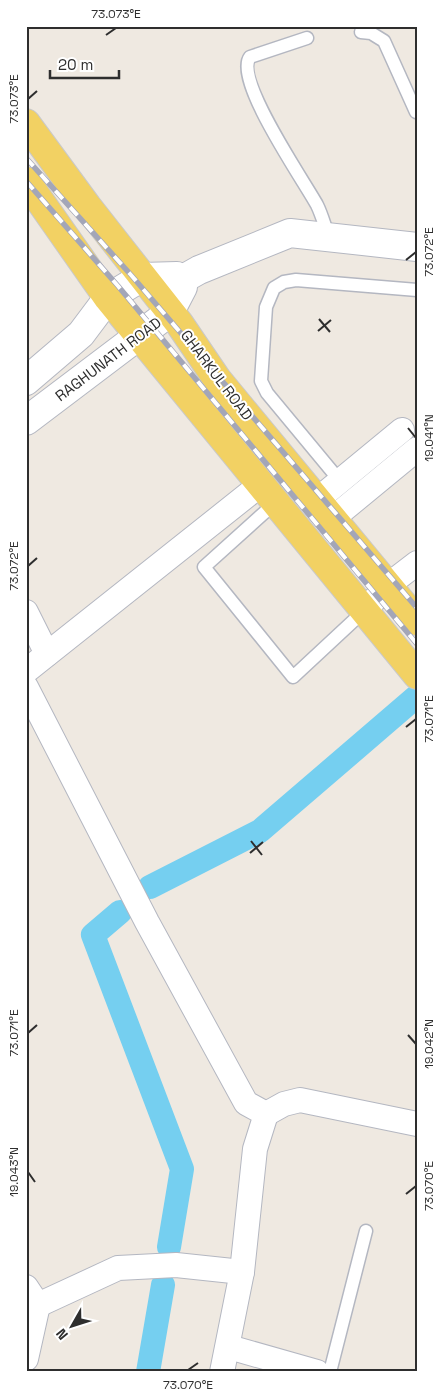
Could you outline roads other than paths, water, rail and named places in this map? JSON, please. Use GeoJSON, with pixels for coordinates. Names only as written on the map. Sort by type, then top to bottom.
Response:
{"type":"FeatureCollection","features":[{"type":"Feature","properties":{"kind":"main road","name":"GHARKUL ROAD"},"geometry":{"type":"LineString","coordinates":[[26,123],[170,312],[217,379],[417,621]]}},
{"type":"Feature","properties":{"kind":"main road"},"geometry":{"type":"LineString","coordinates":[[26,181],[108,298],[140,334],[267,494],[417,675]]}},
{"type":"Feature","properties":{"kind":"main road"},"geometry":{"type":"LineString","coordinates":[[26,381],[81,334],[108,298],[142,276],[177,276],[182,279],[290,233],[417,247]]}},
{"type":"Feature","properties":{"kind":"main road","name":"RAGHUNATH ROAD"},"geometry":{"type":"LineString","coordinates":[[26,422],[170,312],[183,287],[182,279]]}},
{"type":"Feature","properties":{"kind":"street"},"geometry":{"type":"LineString","coordinates":[[325,510],[340,480],[402,430]]}},
{"type":"Feature","properties":{"kind":"street"},"geometry":{"type":"LineString","coordinates":[[325,510],[417,449]]}},
{"type":"Feature","properties":{"kind":"street"},"geometry":{"type":"LineString","coordinates":[[26,671],[267,494]]}},
{"type":"Feature","properties":{"kind":"street"},"geometry":{"type":"LineString","coordinates":[[364,611],[388,586],[417,563]]}},
{"type":"Feature","properties":{"kind":"street"},"geometry":{"type":"LineString","coordinates":[[26,612],[48,654]]}},
{"type":"Feature","properties":{"kind":"street"},"geometry":{"type":"LineString","coordinates":[[26,687],[147,922],[246,1103],[266,1114]]}},
{"type":"Feature","properties":{"kind":"street"},"geometry":{"type":"LineString","coordinates":[[222,1372],[229,1347],[242,1272],[255,1149],[266,1114],[284,1104],[300,1100],[417,1124]]}},
{"type":"Feature","properties":{"kind":"street"},"geometry":{"type":"LineString","coordinates":[[26,1359],[30,1302],[118,1268],[176,1265],[242,1272]]}},
{"type":"Feature","properties":{"kind":"street"},"geometry":{"type":"LineString","coordinates":[[229,1347],[317,1372]]}},
{"type":"Feature","properties":{"kind":"lane"},"geometry":{"type":"LineString","coordinates":[[360,32],[371,33],[384,41],[414,113]]}},
{"type":"Feature","properties":{"kind":"lane"},"geometry":{"type":"LineString","coordinates":[[307,38],[250,57],[247,60],[247,71],[265,118],[318,207],[330,237]]}},
{"type":"Feature","properties":{"kind":"lane"},"geometry":{"type":"LineString","coordinates":[[340,480],[268,393],[261,381],[266,307],[274,288],[284,282],[296,280],[417,290]]}},
{"type":"Feature","properties":{"kind":"lane"},"geometry":{"type":"LineString","coordinates":[[267,494],[204,567],[293,677],[364,611]]}},
{"type":"Feature","properties":{"kind":"lane"},"geometry":{"type":"LineString","coordinates":[[330,1372],[366,1231]]}},
{"type":"Feature","properties":{"kind":"waterway"},"geometry":{"type":"LineString","coordinates":[[150,887],[260,831],[417,696]]}},
{"type":"Feature","properties":{"kind":"waterway"},"geometry":{"type":"LineString","coordinates":[[120,912],[93,935],[182,1169],[169,1247]]}},
{"type":"Feature","properties":{"kind":"waterway"},"geometry":{"type":"LineString","coordinates":[[163,1285],[169,1247]]}},
{"type":"Feature","properties":{"kind":"waterway"},"geometry":{"type":"LineString","coordinates":[[148,1372],[163,1285]]}},
{"type":"Feature","properties":{"kind":"railway"},"geometry":{"type":"LineString","coordinates":[[26,158],[131,275],[417,608]]}},
{"type":"Feature","properties":{"kind":"railway"},"geometry":{"type":"LineString","coordinates":[[26,181],[118,286],[417,644]]}}]}
